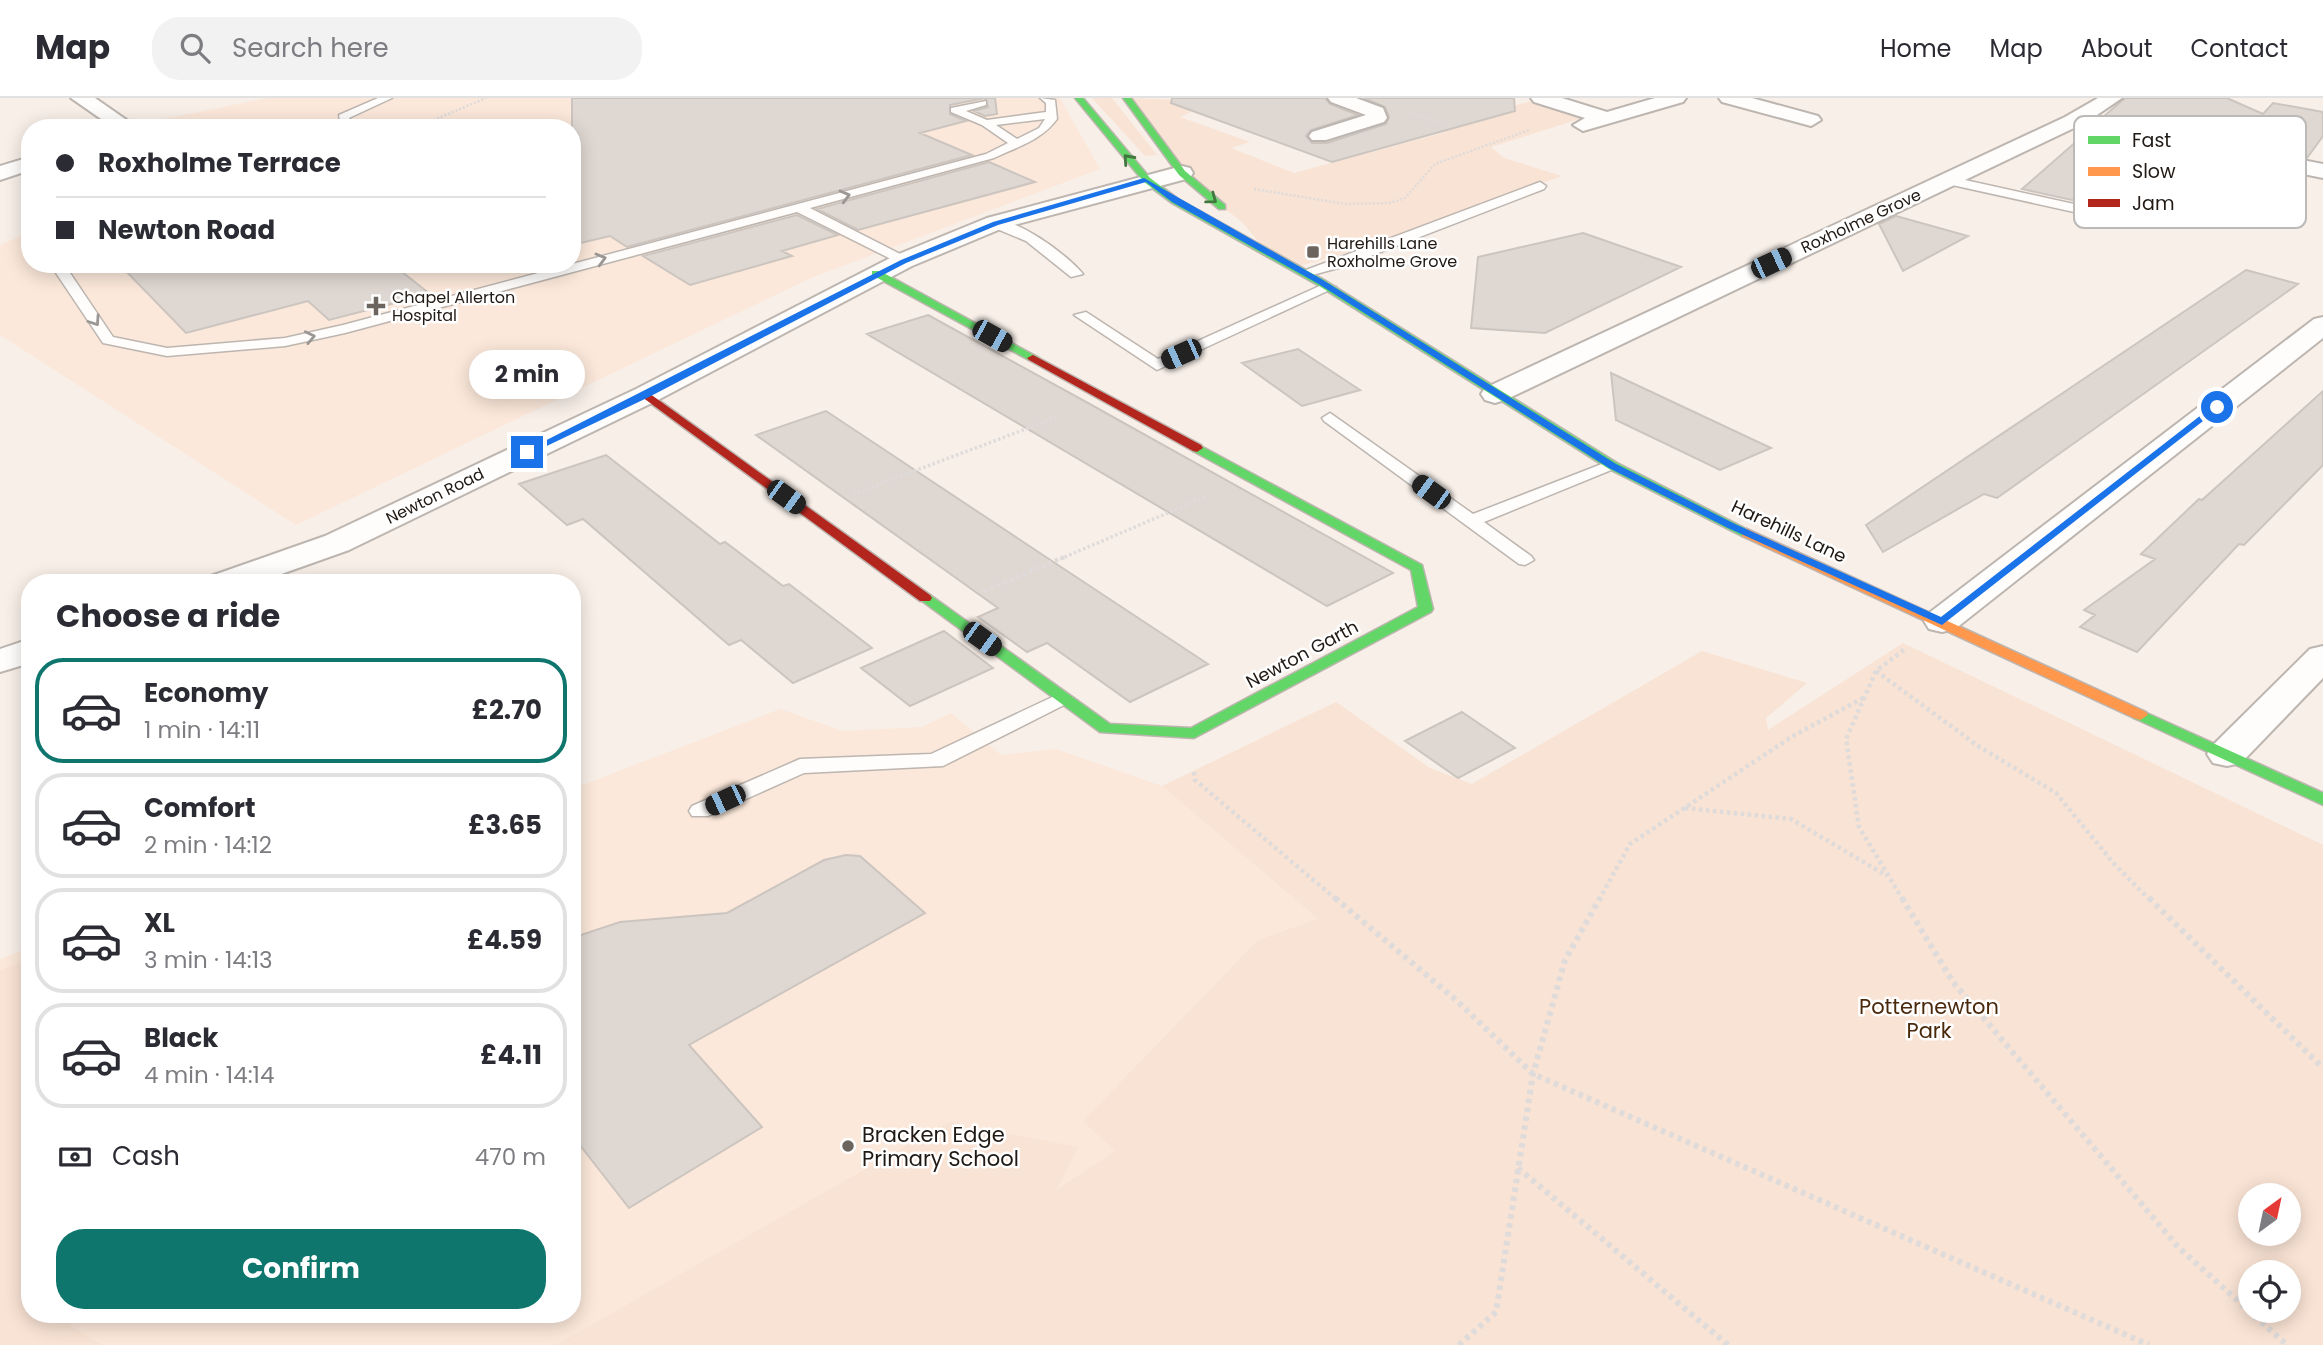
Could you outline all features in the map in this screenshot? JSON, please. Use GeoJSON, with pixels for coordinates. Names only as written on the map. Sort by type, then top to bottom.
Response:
{"type":"FeatureCollection","features":[{"type":"Feature","properties":{"kind":"main road","name":"Harehills Lane"},"geometry":{"type":"LineString","coordinates":[[1079,98],[1147,180],[1174,201],[1329,287],[1613,466],[1731,526],[1942,621],[2323,800]]}},
{"type":"Feature","properties":{"kind":"main road","name":"Harehills Lane"},"geometry":{"type":"LineString","coordinates":[[1127,98],[1182,173],[1199,190],[1241,221],[1266,250]]}},
{"type":"Feature","properties":{"kind":"main road","name":"Newton Garth"},"geometry":{"type":"LineString","coordinates":[[876,273],[1417,568],[1426,609],[1194,733]]}},
{"type":"Feature","properties":{"kind":"main road"},"geometry":{"type":"LineString","coordinates":[[646,395],[1106,729],[1194,733]]}},
{"type":"Feature","properties":{"kind":"street"},"geometry":{"type":"LineString","coordinates":[[81,98],[114,119]]}},
{"type":"Feature","properties":{"kind":"street"},"geometry":{"type":"LineString","coordinates":[[1319,136],[1377,118],[1376,112],[1338,98]]}},
{"type":"Feature","properties":{"kind":"street"},"geometry":{"type":"LineString","coordinates":[[1541,98],[1585,118],[1607,118],[1676,98]]}},
{"type":"Feature","properties":{"kind":"street"},"geometry":{"type":"LineString","coordinates":[[1729,98],[1786,114],[1814,111]]}},
{"type":"Feature","properties":{"kind":"street","name":"Roxholme Grove"},"geometry":{"type":"LineString","coordinates":[[2081,116],[2112,98]]}},
{"type":"Feature","properties":{"kind":"street","name":"Roxholme Grove"},"geometry":{"type":"LineString","coordinates":[[1495,394],[2072,121]]}},
{"type":"Feature","properties":{"kind":"street"},"geometry":{"type":"LineString","coordinates":[[0,173],[21,166]]}},
{"type":"Feature","properties":{"kind":"street","name":"Newton Road"},"geometry":{"type":"LineString","coordinates":[[249,574],[337,543],[646,395],[903,261],[995,223],[1147,180],[1182,173]]}},
{"type":"Feature","properties":{"kind":"street"},"geometry":{"type":"LineString","coordinates":[[1942,621],[2323,325]]}},
{"type":"Feature","properties":{"kind":"street"},"geometry":{"type":"LineString","coordinates":[[0,661],[21,653]]}},
{"type":"Feature","properties":{"kind":"street"},"geometry":{"type":"LineString","coordinates":[[2227,754],[2323,657]]}},
{"type":"Feature","properties":{"kind":"lane"},"geometry":{"type":"LineString","coordinates":[[344,119],[387,98]]}},
{"type":"Feature","properties":{"kind":"lane"},"geometry":{"type":"LineString","coordinates":[[581,267],[990,156],[1043,130],[1051,115],[1051,103],[1045,98]]}},
{"type":"Feature","properties":{"kind":"lane"},"geometry":{"type":"LineString","coordinates":[[982,103],[955,110],[986,123],[1017,144]]}},
{"type":"Feature","properties":{"kind":"lane"},"geometry":{"type":"LineString","coordinates":[[986,123],[1051,115]]}},
{"type":"Feature","properties":{"kind":"lane"},"geometry":{"type":"LineString","coordinates":[[1947,180],[2074,208]]}},
{"type":"Feature","properties":{"kind":"lane"},"geometry":{"type":"LineString","coordinates":[[1305,273],[1337,264],[1540,186]]}},
{"type":"Feature","properties":{"kind":"lane"},"geometry":{"type":"LineString","coordinates":[[800,208],[903,261]]}},
{"type":"Feature","properties":{"kind":"lane"},"geometry":{"type":"LineString","coordinates":[[995,223],[1031,238],[1076,274]]}},
{"type":"Feature","properties":{"kind":"lane"},"geometry":{"type":"LineString","coordinates":[[63,273],[108,340],[167,352],[285,342],[345,330],[558,273]]}},
{"type":"Feature","properties":{"kind":"lane"},"geometry":{"type":"LineString","coordinates":[[1081,315],[1157,365],[1329,287]]}},
{"type":"Feature","properties":{"kind":"lane"},"geometry":{"type":"LineString","coordinates":[[1330,418],[1525,560]]}},
{"type":"Feature","properties":{"kind":"lane"},"geometry":{"type":"LineString","coordinates":[[1471,521],[1613,466]]}},
{"type":"Feature","properties":{"kind":"lane"},"geometry":{"type":"LineString","coordinates":[[701,811],[800,766],[935,761],[1063,698]]}},
{"type":"Feature","properties":{"kind":"path"},"geometry":{"type":"LineString","coordinates":[[436,119],[486,98]]}},
{"type":"Feature","properties":{"kind":"path"},"geometry":{"type":"LineString","coordinates":[[1301,195],[1345,204],[1390,203],[1405,198],[1434,164],[1585,118]]}},
{"type":"Feature","properties":{"kind":"path"},"geometry":{"type":"LineString","coordinates":[[807,511],[1107,399]]}},
{"type":"Feature","properties":{"kind":"path"},"geometry":{"type":"LineString","coordinates":[[941,609],[1251,477]]}},
{"type":"Feature","properties":{"kind":"path"},"geometry":{"type":"LineString","coordinates":[[1942,621],[1876,671],[1846,739],[1859,827],[1953,982],[2179,1248],[2287,1345]]}},
{"type":"Feature","properties":{"kind":"path"},"geometry":{"type":"LineString","coordinates":[[1876,671],[1978,746],[2056,793],[2115,865],[2323,1068]]}},
{"type":"Feature","properties":{"kind":"path"},"geometry":{"type":"LineString","coordinates":[[1459,1345],[1496,1312],[1533,1074],[1565,960],[1623,855],[1630,844],[1793,736],[1864,697]]}},
{"type":"Feature","properties":{"kind":"path"},"geometry":{"type":"LineString","coordinates":[[1194,733],[1195,780],[1456,1000],[1533,1074],[2149,1345]]}},
{"type":"Feature","properties":{"kind":"path"},"geometry":{"type":"LineString","coordinates":[[1684,808],[1791,818],[1891,878]]}},
{"type":"Feature","properties":{"kind":"path"},"geometry":{"type":"LineString","coordinates":[[1517,1167],[1728,1345]]}},
{"type":"Feature","properties":{"kind":"shaded area","name":"Chapel Allerton Hospital"},"geometry":{"type":"Polygon","coordinates":[[[267,98],[1060,98],[1100,169],[811,278],[296,525],[0,335],[0,245],[21,236],[21,273],[581,273],[581,119],[165,119],[267,98]]]}},
{"type":"Feature","properties":{"kind":"shaded area","name":"Bracken Edge Primary School"},"geometry":{"type":"Polygon","coordinates":[[[780,709],[843,731],[922,727],[951,713],[1001,755],[1056,749],[1162,786],[1386,977],[814,1345],[0,1345],[0,959],[21,951],[21,1323],[581,1323],[581,786],[780,709]]]}},
{"type":"Feature","properties":{"kind":"green space"},"geometry":{"type":"Polygon","coordinates":[[[1092,98],[1112,98],[1157,155],[1145,156],[1092,98]]]}},
{"type":"Feature","properties":{"kind":"green space"},"geometry":{"type":"Polygon","coordinates":[[[1127,98],[1210,101],[1182,108],[1191,112],[1180,117],[1250,142],[1231,148],[1294,173],[1446,132],[1437,128],[1542,98],[1595,114],[1491,147],[1504,158],[1562,176],[1375,245],[1296,267],[1266,250],[1241,221],[1199,190],[1127,98]]]}},
{"type":"Feature","properties":{"kind":"green space","name":"Potternewton Park"},"geometry":{"type":"Polygon","coordinates":[[[1903,643],[2323,845],[2323,1345],[556,1345],[948,1122],[1078,1147],[1057,1189],[1115,1151],[1083,1121],[1258,940],[1318,919],[1162,786],[1336,702],[1430,768],[1472,784],[1702,651],[1807,683],[1766,718],[1768,730],[1903,643]]]}},
{"type":"Feature","properties":{"kind":"green space"},"geometry":{"type":"Polygon","coordinates":[[[21,962],[21,1323],[71,1323],[71,1326],[102,1345],[0,1345],[0,970],[21,962]]]}},
{"type":"Feature","properties":{"kind":"building"},"geometry":{"type":"Polygon","coordinates":[[[572,98],[985,98],[950,105],[950,114],[966,121],[920,133],[972,155],[627,247],[610,236],[581,243],[581,119],[572,119],[572,98]]]}},
{"type":"Feature","properties":{"kind":"building"},"geometry":{"type":"Polygon","coordinates":[[[985,98],[995,98],[997,114],[985,116],[974,111],[988,107],[985,98]]]}},
{"type":"Feature","properties":{"kind":"building"},"geometry":{"type":"Polygon","coordinates":[[[1172,98],[1325,98],[1330,104],[1358,115],[1311,130],[1306,136],[1312,143],[1327,143],[1386,124],[1389,117],[1385,107],[1364,98],[1514,98],[1515,111],[1332,162],[1171,103],[1172,98]]]}},
{"type":"Feature","properties":{"kind":"building"},"geometry":{"type":"Polygon","coordinates":[[[2125,98],[2227,98],[2263,114],[2273,103],[2323,112],[2323,136],[2307,158],[2306,116],[2104,116],[2125,98]]]}},
{"type":"Feature","properties":{"kind":"building"},"geometry":{"type":"Polygon","coordinates":[[[2074,144],[2074,200],[2022,189],[2074,144]]]}},
{"type":"Feature","properties":{"kind":"building"},"geometry":{"type":"Polygon","coordinates":[[[989,162],[1035,182],[858,230],[817,209],[989,162]]]}},
{"type":"Feature","properties":{"kind":"building"},"geometry":{"type":"Polygon","coordinates":[[[797,215],[838,235],[782,251],[792,256],[690,285],[643,256],[797,215]]]}},
{"type":"Feature","properties":{"kind":"building"},"geometry":{"type":"Polygon","coordinates":[[[1896,216],[1968,236],[1903,271],[1879,224],[1896,216]]]}},
{"type":"Feature","properties":{"kind":"building"},"geometry":{"type":"Polygon","coordinates":[[[1583,233],[1681,267],[1545,333],[1471,328],[1478,257],[1583,233]]]}},
{"type":"Feature","properties":{"kind":"building"},"geometry":{"type":"Polygon","coordinates":[[[2246,270],[2298,284],[1997,498],[1984,494],[1883,552],[1866,525],[2246,270]]]}},
{"type":"Feature","properties":{"kind":"building"},"geometry":{"type":"Polygon","coordinates":[[[128,273],[403,273],[430,294],[329,320],[308,301],[186,333],[128,273]]]}},
{"type":"Feature","properties":{"kind":"building"},"geometry":{"type":"Polygon","coordinates":[[[928,315],[1393,573],[1327,606],[867,334],[928,315]]]}},
{"type":"Feature","properties":{"kind":"building"},"geometry":{"type":"Polygon","coordinates":[[[1298,349],[1360,390],[1302,406],[1242,363],[1298,349]]]}},
{"type":"Feature","properties":{"kind":"building"},"geometry":{"type":"Polygon","coordinates":[[[1611,373],[1771,448],[1720,470],[1616,420],[1611,373]]]}},
{"type":"Feature","properties":{"kind":"building"},"geometry":{"type":"Polygon","coordinates":[[[2323,391],[2323,465],[2244,545],[2239,544],[2137,652],[2080,627],[2095,615],[2084,610],[2155,559],[2141,554],[2199,499],[2202,500],[2323,391]]]}},
{"type":"Feature","properties":{"kind":"building"},"geometry":{"type":"Polygon","coordinates":[[[826,411],[1208,664],[1130,702],[1047,643],[1027,652],[978,617],[998,608],[756,435],[826,411]]]}},
{"type":"Feature","properties":{"kind":"building"},"geometry":{"type":"Polygon","coordinates":[[[606,455],[720,544],[725,542],[783,586],[789,584],[872,648],[793,683],[741,640],[729,645],[583,519],[567,525],[519,484],[606,455]]]}},
{"type":"Feature","properties":{"kind":"building"},"geometry":{"type":"Polygon","coordinates":[[[944,631],[993,668],[910,706],[861,668],[944,631]]]}},
{"type":"Feature","properties":{"kind":"building"},"geometry":{"type":"Polygon","coordinates":[[[1462,712],[1515,748],[1458,778],[1405,741],[1462,712]]]}},
{"type":"Feature","properties":{"kind":"building"},"geometry":{"type":"Polygon","coordinates":[[[846,855],[860,856],[925,913],[689,1045],[762,1127],[629,1208],[581,1147],[581,935],[620,922],[727,913],[824,860],[846,855]]]}},
{"type":"Feature","properties":{"kind":"traffic: fast"},"geometry":{"type":"LineString","coordinates":[[1079,98],[1147,180],[1175,201],[1320,282],[1613,466],[1747,533]]}},
{"type":"Feature","properties":{"kind":"traffic: fast"},"geometry":{"type":"LineString","coordinates":[[1127,98],[1182,173],[1222,207]]}},
{"type":"Feature","properties":{"kind":"traffic: fast"},"geometry":{"type":"LineString","coordinates":[[876,273],[1033,358]]}},
{"type":"Feature","properties":{"kind":"traffic: fast"},"geometry":{"type":"LineString","coordinates":[[925,598],[1106,729],[1194,733],[1426,609],[1417,568],[1197,448]]}},
{"type":"Feature","properties":{"kind":"traffic: fast"},"geometry":{"type":"LineString","coordinates":[[2140,715],[2323,800]]}},
{"type":"Feature","properties":{"kind":"traffic: slow"},"geometry":{"type":"LineString","coordinates":[[1747,533],[2140,715]]}},
{"type":"Feature","properties":{"kind":"traffic: jam"},"geometry":{"type":"LineString","coordinates":[[1033,358],[1197,448]]}},
{"type":"Feature","properties":{"kind":"traffic: jam"},"geometry":{"type":"LineString","coordinates":[[646,395],[925,598]]}},
{"type":"Feature","properties":{"kind":"place","name":"Harehills Lane Roxholme Grove"},"geometry":{"type":"Point","coordinates":[1313,252]}},
{"type":"Feature","properties":{"kind":"place","name":"Chapel Allerton Hospital"},"geometry":{"type":"Point","coordinates":[376,306]}},
{"type":"Feature","properties":{"kind":"place","name":"Bracken Edge Primary School"},"geometry":{"type":"Point","coordinates":[848,1146]}},
{"type":"Feature","properties":{"kind":"route"},"geometry":{"type":"LineString","coordinates":[[527,452],[646,395],[903,261],[995,223],[1147,180],[1174,201],[1320,282],[1613,466],[1731,526],[1942,621],[2217,407]]}}]}
